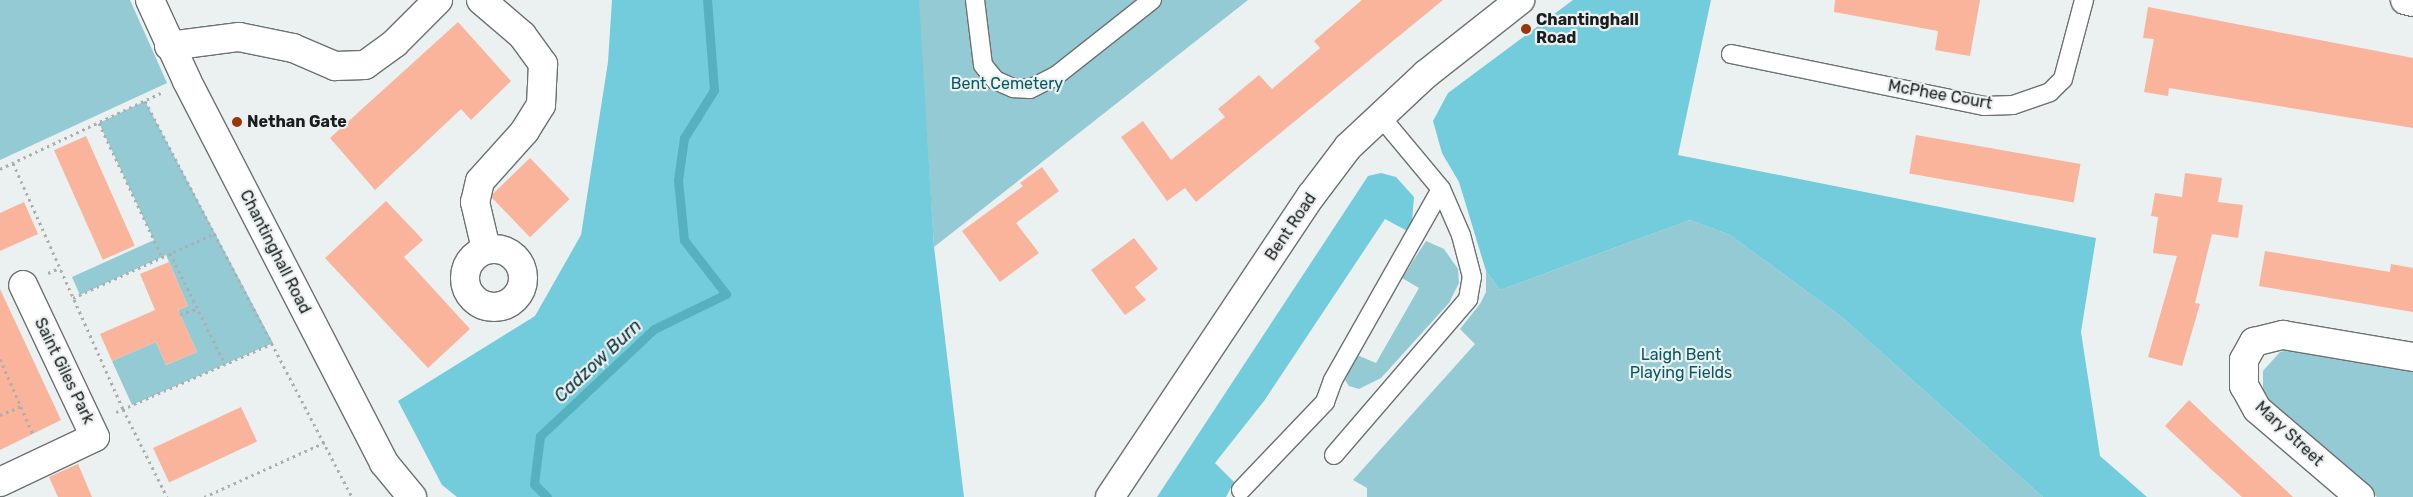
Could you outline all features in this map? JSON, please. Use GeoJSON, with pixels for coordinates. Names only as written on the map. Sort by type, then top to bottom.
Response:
{"type":"FeatureCollection","features":[{"type":"Feature","properties":{"kind":"street","name":"Chantinghall Road"},"geometry":{"type":"LineString","coordinates":[[150,0],[169,46],[384,463],[412,497]]}},
{"type":"Feature","properties":{"kind":"street"},"geometry":{"type":"LineString","coordinates":[[169,46],[239,37],[293,48],[335,66],[365,65],[395,42],[438,0]]}},
{"type":"Feature","properties":{"kind":"street"},"geometry":{"type":"LineString","coordinates":[[481,0],[522,35],[543,64],[541,105],[525,132],[480,181],[475,202],[486,249]]}},
{"type":"Feature","properties":{"kind":"street","name":"Bent Road"},"geometry":{"type":"LineString","coordinates":[[1110,497],[1315,190],[1348,147],[1426,74],[1520,0]]}},
{"type":"Feature","properties":{"kind":"street"},"geometry":{"type":"LineString","coordinates":[[2405,0],[2413,2]]}},
{"type":"Feature","properties":{"kind":"street","name":"Saint Giles Park"},"geometry":{"type":"LineString","coordinates":[[12,485],[46,462],[95,437],[23,285]]}},
{"type":"Feature","properties":{"kind":"street","name":"Mary Street"},"geometry":{"type":"LineString","coordinates":[[2360,497],[2257,409],[2244,386],[2244,360],[2254,342],[2283,335],[2413,357]]}},
{"type":"Feature","properties":{"kind":"lane"},"geometry":{"type":"LineString","coordinates":[[974,0],[982,65],[994,80],[1014,88],[1030,89],[1057,75],[1152,0]]}},
{"type":"Feature","properties":{"kind":"lane","name":"McPhee Court"},"geometry":{"type":"LineString","coordinates":[[1731,54],[1984,106],[2013,105],[2050,92],[2063,79],[2084,0]]}},
{"type":"Feature","properties":{"kind":"lane"},"geometry":{"type":"LineString","coordinates":[[1334,455],[1468,299],[1472,277],[1461,235],[1441,189],[1381,117]]}},
{"type":"Feature","properties":{"kind":"lane"},"geometry":{"type":"LineString","coordinates":[[1240,490],[1325,402],[1333,380],[1441,189]]}},
{"type":"Feature","properties":{"kind":"path"},"geometry":{"type":"LineString","coordinates":[[0,169],[187,81]]}},
{"type":"Feature","properties":{"kind":"path"},"geometry":{"type":"LineString","coordinates":[[146,101],[352,497]]}},
{"type":"Feature","properties":{"kind":"path"},"geometry":{"type":"LineString","coordinates":[[100,123],[162,256]]}},
{"type":"Feature","properties":{"kind":"path"},"geometry":{"type":"LineString","coordinates":[[13,163],[123,409],[167,497]]}},
{"type":"Feature","properties":{"kind":"path"},"geometry":{"type":"LineString","coordinates":[[73,298],[215,233]]}},
{"type":"Feature","properties":{"kind":"path"},"geometry":{"type":"LineString","coordinates":[[170,253],[225,364]]}},
{"type":"Feature","properties":{"kind":"path"},"geometry":{"type":"LineString","coordinates":[[180,314],[198,309]]}},
{"type":"Feature","properties":{"kind":"path"},"geometry":{"type":"LineString","coordinates":[[90,423],[273,343]]}},
{"type":"Feature","properties":{"kind":"path"},"geometry":{"type":"LineString","coordinates":[[0,359],[46,462]]}},
{"type":"Feature","properties":{"kind":"path"},"geometry":{"type":"LineString","coordinates":[[0,415],[21,406]]}},
{"type":"Feature","properties":{"kind":"path"},"geometry":{"type":"LineString","coordinates":[[204,497],[325,442]]}},
{"type":"Feature","properties":{"kind":"green space"},"geometry":{"type":"Polygon","coordinates":[[[0,0],[130,0],[167,83],[0,160],[0,0]]]}},
{"type":"Feature","properties":{"kind":"green space","name":"Bent Cemetery"},"geometry":{"type":"Polygon","coordinates":[[[918,0],[1248,0],[934,247],[918,0]]]}},
{"type":"Feature","properties":{"kind":"green space"},"geometry":{"type":"Polygon","coordinates":[[[145,101],[273,343],[132,405],[112,361],[156,342],[166,365],[197,352],[178,310],[188,306],[166,255],[80,295],[72,277],[154,240],[99,123],[145,101]]]}},
{"type":"Feature","properties":{"kind":"green space","name":"Laigh Bent Playing Fields"},"geometry":{"type":"Polygon","coordinates":[[[1690,220],[1730,235],[1843,318],[2043,497],[1367,497],[1367,488],[1353,480],[1475,344],[1460,329],[1480,304],[1486,292],[1486,271],[1500,290],[1690,220]]]}},
{"type":"Feature","properties":{"kind":"green space"},"geometry":{"type":"Polygon","coordinates":[[[1426,241],[1444,249],[1458,269],[1459,283],[1449,303],[1381,378],[1359,389],[1349,386],[1345,380],[1357,355],[1376,363],[1419,288],[1402,278],[1426,241]]]}},
{"type":"Feature","properties":{"kind":"green space"},"geometry":{"type":"Polygon","coordinates":[[[2293,349],[2413,370],[2413,497],[2377,497],[2274,412],[2263,395],[2263,371],[2280,352],[2293,349]]]}},
{"type":"Feature","properties":{"kind":"shaded area"},"geometry":{"type":"Polygon","coordinates":[[[612,0],[919,0],[934,247],[964,497],[457,497],[442,485],[398,401],[535,316],[581,235],[608,62],[612,0]]]}},
{"type":"Feature","properties":{"kind":"shaded area"},"geometry":{"type":"Polygon","coordinates":[[[1573,0],[1711,0],[1678,155],[2096,238],[2081,332],[2100,456],[2147,497],[2043,497],[1843,318],[1730,235],[1690,220],[1500,290],[1486,271],[1459,182],[1442,153],[1433,121],[1448,93],[1573,0]]]}},
{"type":"Feature","properties":{"kind":"shaded area"},"geometry":{"type":"Polygon","coordinates":[[[1381,173],[1396,177],[1414,197],[1411,233],[1385,219],[1264,401],[1215,463],[1234,482],[1226,497],[1157,497],[1368,176],[1381,173]]]}},
{"type":"Feature","properties":{"kind":"building"},"geometry":{"type":"Polygon","coordinates":[[[1362,0],[1443,0],[1196,202],[1185,188],[1167,201],[1121,137],[1143,121],[1171,160],[1225,117],[1218,109],[1259,75],[1272,89],[1320,48],[1314,41],[1362,0]]]}},
{"type":"Feature","properties":{"kind":"building"},"geometry":{"type":"Polygon","coordinates":[[[1835,0],[1980,0],[1970,56],[1935,50],[1938,31],[1834,12],[1835,0]]]}},
{"type":"Feature","properties":{"kind":"building"},"geometry":{"type":"Polygon","coordinates":[[[2148,7],[2413,58],[2413,128],[2169,88],[2168,96],[2144,92],[2154,39],[2143,38],[2148,7]]]}},
{"type":"Feature","properties":{"kind":"building"},"geometry":{"type":"Polygon","coordinates":[[[458,22],[511,81],[471,120],[461,109],[375,190],[330,138],[458,22]]]}},
{"type":"Feature","properties":{"kind":"building"},"geometry":{"type":"Polygon","coordinates":[[[1916,135],[2080,164],[2074,202],[1909,173],[1916,135]]]}},
{"type":"Feature","properties":{"kind":"building"},"geometry":{"type":"Polygon","coordinates":[[[86,136],[135,246],[103,260],[54,150],[86,136]]]}},
{"type":"Feature","properties":{"kind":"building"},"geometry":{"type":"Polygon","coordinates":[[[530,158],[570,199],[530,237],[490,196],[530,158]]]}},
{"type":"Feature","properties":{"kind":"building"},"geometry":{"type":"Polygon","coordinates":[[[1042,167],[1059,191],[1016,223],[1039,253],[1000,282],[962,231],[1023,186],[1020,183],[1042,167]]]}},
{"type":"Feature","properties":{"kind":"building"},"geometry":{"type":"Polygon","coordinates":[[[2185,173],[2222,178],[2218,202],[2243,205],[2238,238],[2212,234],[2195,303],[2200,304],[2182,366],[2148,357],[2177,256],[2153,253],[2158,217],[2151,216],[2155,193],[2182,197],[2185,173]]]}},
{"type":"Feature","properties":{"kind":"building"},"geometry":{"type":"Polygon","coordinates":[[[386,201],[423,240],[404,257],[470,329],[428,368],[325,258],[386,201]]]}},
{"type":"Feature","properties":{"kind":"building"},"geometry":{"type":"Polygon","coordinates":[[[24,202],[38,234],[0,251],[0,213],[24,202]]]}},
{"type":"Feature","properties":{"kind":"building"},"geometry":{"type":"Polygon","coordinates":[[[1134,238],[1158,269],[1135,287],[1146,300],[1125,315],[1091,270],[1134,238]]]}},
{"type":"Feature","properties":{"kind":"building"},"geometry":{"type":"Polygon","coordinates":[[[2265,251],[2390,272],[2391,264],[2413,268],[2413,312],[2259,286],[2265,251]]]}},
{"type":"Feature","properties":{"kind":"building"},"geometry":{"type":"Polygon","coordinates":[[[169,262],[188,306],[178,310],[197,352],[166,365],[156,342],[112,361],[100,334],[155,310],[140,274],[169,262]]]}},
{"type":"Feature","properties":{"kind":"building"},"geometry":{"type":"Polygon","coordinates":[[[0,289],[61,420],[0,450],[0,289]]]}},
{"type":"Feature","properties":{"kind":"building"},"geometry":{"type":"Polygon","coordinates":[[[2189,400],[2293,497],[2242,497],[2212,470],[2165,426],[2189,400]]]}},
{"type":"Feature","properties":{"kind":"building"},"geometry":{"type":"Polygon","coordinates":[[[241,407],[257,441],[169,482],[153,448],[241,407]]]}},
{"type":"Feature","properties":{"kind":"building"},"geometry":{"type":"Polygon","coordinates":[[[78,464],[92,497],[58,497],[49,477],[78,464]]]}},
{"type":"Feature","properties":{"kind":"waterway","name":"Cadzow Burn"},"geometry":{"type":"LineString","coordinates":[[547,497],[534,484],[540,436],[654,329],[726,294],[684,240],[678,180],[684,138],[714,90],[707,0]]}},
{"type":"Feature","properties":{"kind":"place","name":"Chantinghall Road"},"geometry":{"type":"Point","coordinates":[1526,29]}},
{"type":"Feature","properties":{"kind":"place","name":"Nethan Gate"},"geometry":{"type":"Point","coordinates":[237,122]}}]}
